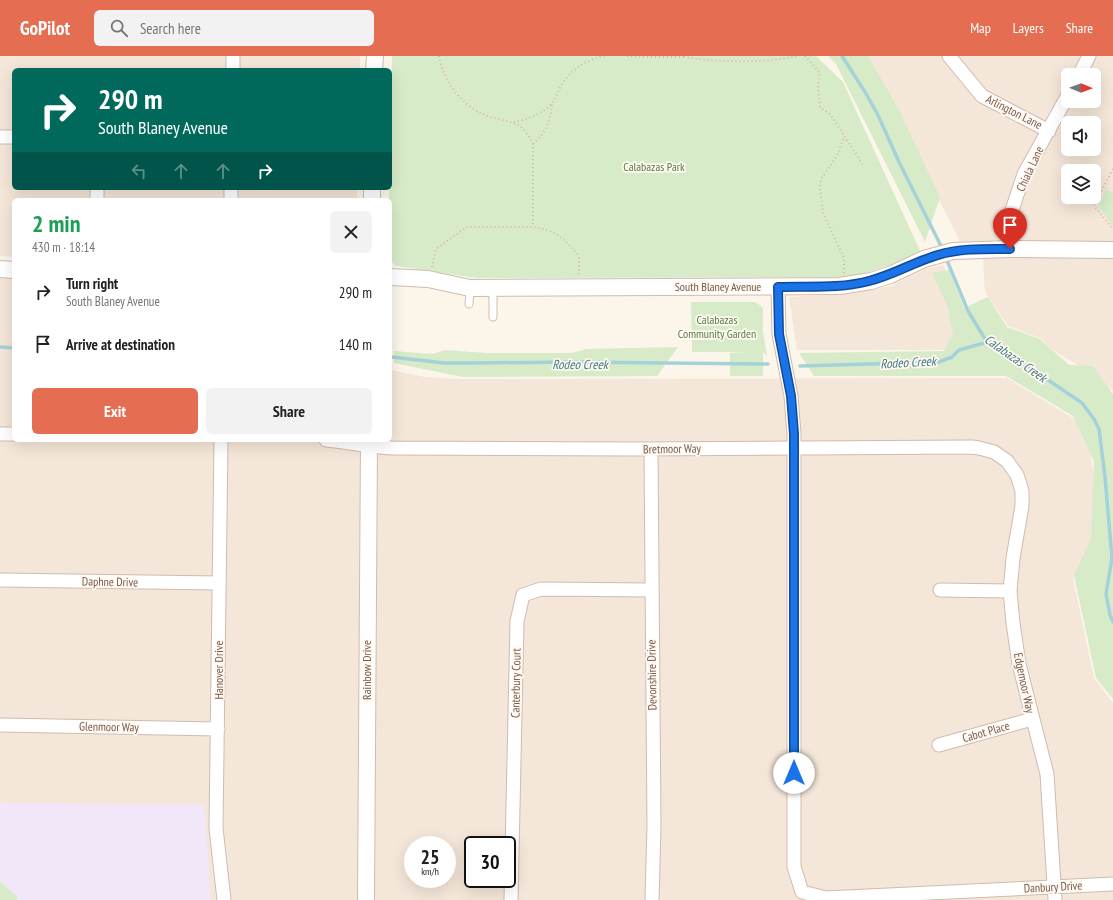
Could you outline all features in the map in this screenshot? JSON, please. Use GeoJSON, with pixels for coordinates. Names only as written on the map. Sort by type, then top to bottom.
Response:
{"type":"FeatureCollection","features":[{"type":"Feature","properties":{"kind":"street"},"geometry":{"type":"LineString","coordinates":[[233,56],[233,68]]}},
{"type":"Feature","properties":{"kind":"street"},"geometry":{"type":"LineString","coordinates":[[374,68],[375,56]]}},
{"type":"Feature","properties":{"kind":"street","name":"Arlington Lane"},"geometry":{"type":"LineString","coordinates":[[949,56],[982,96],[1049,130]]}},
{"type":"Feature","properties":{"kind":"street"},"geometry":{"type":"LineString","coordinates":[[1083,68],[1089,56]]}},
{"type":"Feature","properties":{"kind":"street","name":"Chiala Lane"},"geometry":{"type":"LineString","coordinates":[[1010,249],[1012,210],[1024,174],[1061,108]]}},
{"type":"Feature","properties":{"kind":"street"},"geometry":{"type":"LineString","coordinates":[[0,137],[12,137]]}},
{"type":"Feature","properties":{"kind":"street","name":"South Blaney Avenue"},"geometry":{"type":"LineString","coordinates":[[392,277],[428,279],[470,288],[840,286],[871,281],[924,259],[946,253],[1010,249],[1113,250]]}},
{"type":"Feature","properties":{"kind":"street"},"geometry":{"type":"LineString","coordinates":[[0,270],[12,270]]}},
{"type":"Feature","properties":{"kind":"street"},"geometry":{"type":"LineString","coordinates":[[778,287],[779,334],[791,396],[794,448]]}},
{"type":"Feature","properties":{"kind":"street"},"geometry":{"type":"LineString","coordinates":[[0,434],[12,434]]}},
{"type":"Feature","properties":{"kind":"street","name":"Hanover Drive"},"geometry":{"type":"LineString","coordinates":[[220,442],[216,828],[224,900]]}},
{"type":"Feature","properties":{"kind":"street","name":"Bretmoor Way"},"geometry":{"type":"LineString","coordinates":[[349,442],[369,443],[400,448],[651,449],[972,447],[994,452],[1007,461],[1012,467]]}},
{"type":"Feature","properties":{"kind":"street","name":"Rainbow Drive"},"geometry":{"type":"LineString","coordinates":[[366,900],[369,443]]}},
{"type":"Feature","properties":{"kind":"street","name":"Danbury Drive"},"geometry":{"type":"LineString","coordinates":[[794,448],[794,867],[802,892],[826,898],[1055,894],[1113,884]]}},
{"type":"Feature","properties":{"kind":"street","name":"Devonshire Drive"},"geometry":{"type":"LineString","coordinates":[[651,449],[654,826],[652,900]]}},
{"type":"Feature","properties":{"kind":"street","name":"Edgemoor Way"},"geometry":{"type":"LineString","coordinates":[[1012,467],[1020,483],[1022,499],[1013,558],[1010,591],[1013,623],[1019,664],[1047,774],[1055,894]]}},
{"type":"Feature","properties":{"kind":"street","name":"Daphne Drive"},"geometry":{"type":"LineString","coordinates":[[0,580],[219,583]]}},
{"type":"Feature","properties":{"kind":"street","name":"Canterbury Court"},"geometry":{"type":"LineString","coordinates":[[511,900],[517,621],[523,595],[541,589],[651,590]]}},
{"type":"Feature","properties":{"kind":"street"},"geometry":{"type":"LineString","coordinates":[[940,590],[1010,591]]}},
{"type":"Feature","properties":{"kind":"street","name":"Cabot Place"},"geometry":{"type":"LineString","coordinates":[[939,745],[1032,719]]}},
{"type":"Feature","properties":{"kind":"street","name":"Glenmoor Way"},"geometry":{"type":"LineString","coordinates":[[0,725],[218,729]]}},
{"type":"Feature","properties":{"kind":"lane"},"geometry":{"type":"LineString","coordinates":[[493,287],[493,317]]}},
{"type":"Feature","properties":{"kind":"lane"},"geometry":{"type":"LineString","coordinates":[[469,304],[470,288]]}},
{"type":"Feature","properties":{"kind":"path"},"geometry":{"type":"LineString","coordinates":[[439,56],[440,66],[444,74],[455,92],[463,101],[483,114],[513,123],[526,131],[533,145],[533,227]]}},
{"type":"Feature","properties":{"kind":"path"},"geometry":{"type":"LineString","coordinates":[[533,145],[539,140],[549,122],[552,103],[564,80],[570,73],[585,62],[606,56]]}},
{"type":"Feature","properties":{"kind":"path"},"geometry":{"type":"LineString","coordinates":[[627,56],[684,56],[707,60],[741,61],[798,56]]}},
{"type":"Feature","properties":{"kind":"path"},"geometry":{"type":"LineString","coordinates":[[805,56],[820,72],[818,88],[820,107],[831,115],[863,165]]}},
{"type":"Feature","properties":{"kind":"path"},"geometry":{"type":"LineString","coordinates":[[513,123],[533,117],[552,103]]}},
{"type":"Feature","properties":{"kind":"path"},"geometry":{"type":"LineString","coordinates":[[844,137],[837,156],[821,179],[820,189],[823,213],[844,258],[844,275]]}},
{"type":"Feature","properties":{"kind":"path"},"geometry":{"type":"LineString","coordinates":[[1113,169],[1094,206],[1113,229]]}},
{"type":"Feature","properties":{"kind":"path"},"geometry":{"type":"LineString","coordinates":[[431,270],[436,249],[466,227],[533,227],[550,230],[556,233],[579,256],[579,278]]}},
{"type":"Feature","properties":{"kind":"shaded area"},"geometry":{"type":"Polygon","coordinates":[[[0,56],[360,56],[360,68],[12,68],[12,190],[357,190],[357,198],[12,198],[12,257],[0,256],[0,56]]]}},
{"type":"Feature","properties":{"kind":"shaded area"},"geometry":{"type":"Polygon","coordinates":[[[868,56],[1113,56],[1113,391],[1099,378],[1053,350],[1040,338],[1008,326],[985,292],[983,258],[960,242],[868,56]]]}},
{"type":"Feature","properties":{"kind":"shaded area"},"geometry":{"type":"Polygon","coordinates":[[[944,265],[966,339],[945,350],[797,350],[789,297],[848,294],[891,286],[925,269],[944,265]]]}},
{"type":"Feature","properties":{"kind":"shaded area"},"geometry":{"type":"Polygon","coordinates":[[[0,278],[12,278],[12,442],[392,442],[392,370],[425,377],[461,379],[1007,378],[1076,420],[1090,445],[1095,486],[1092,542],[1073,578],[1094,678],[1113,703],[1113,900],[0,900],[0,278]]]}},
{"type":"Feature","properties":{"kind":"shaded area"},"geometry":{"type":"Polygon","coordinates":[[[0,803],[204,805],[211,900],[0,900],[0,803]]]}},
{"type":"Feature","properties":{"kind":"green space","name":"Calabazas Park"},"geometry":{"type":"Polygon","coordinates":[[[392,56],[816,56],[843,82],[920,251],[883,267],[864,273],[843,277],[476,278],[396,266],[392,262],[392,198],[389,198],[389,190],[392,190],[392,56]]]}},
{"type":"Feature","properties":{"kind":"green space"},"geometry":{"type":"Polygon","coordinates":[[[828,56],[868,56],[898,108],[940,197],[925,242],[836,64],[828,56]]]}},
{"type":"Feature","properties":{"kind":"green space"},"geometry":{"type":"Polygon","coordinates":[[[1106,189],[1113,193],[1113,226],[1098,206],[1101,204],[1101,200],[1106,189]]]}},
{"type":"Feature","properties":{"kind":"green space"},"geometry":{"type":"Polygon","coordinates":[[[949,270],[964,308],[988,297],[1007,327],[1040,339],[1069,365],[1093,366],[1113,394],[1113,699],[1096,678],[1074,575],[1091,539],[1094,461],[1073,416],[1006,376],[814,376],[799,353],[944,351],[953,334],[947,305],[932,273],[949,270]]]}},
{"type":"Feature","properties":{"kind":"green space","name":"Calabazas Community Garden"},"geometry":{"type":"Polygon","coordinates":[[[691,302],[755,302],[761,306],[763,309],[763,332],[767,356],[763,352],[763,376],[730,376],[730,353],[747,352],[692,352],[691,302]]]}},
{"type":"Feature","properties":{"kind":"green space"},"geometry":{"type":"Polygon","coordinates":[[[678,347],[657,376],[463,377],[394,363],[394,351],[433,354],[445,350],[487,353],[572,353],[586,349],[678,347]]]}},
{"type":"Feature","properties":{"kind":"green space"},"geometry":{"type":"Polygon","coordinates":[[[0,881],[18,898],[16,900],[0,900],[0,881]]]}},
{"type":"Feature","properties":{"kind":"waterway","name":"Calabazas Creek"},"geometry":{"type":"LineString","coordinates":[[842,56],[878,115],[899,162],[943,250]]}},
{"type":"Feature","properties":{"kind":"waterway","name":"Calabazas Creek"},"geometry":{"type":"LineString","coordinates":[[946,258],[968,311],[985,339],[1082,403],[1094,419],[1099,429],[1112,558],[1106,594],[1110,615],[1113,622]]}},
{"type":"Feature","properties":{"kind":"waterway","name":"Rodeo Creek"},"geometry":{"type":"LineString","coordinates":[[800,366],[939,362],[952,357],[959,350],[988,342]]}},
{"type":"Feature","properties":{"kind":"waterway","name":"Rodeo Creek"},"geometry":{"type":"LineString","coordinates":[[0,347],[12,348]]}},
{"type":"Feature","properties":{"kind":"waterway","name":"Rodeo Creek"},"geometry":{"type":"LineString","coordinates":[[392,357],[444,363],[569,362],[768,364]]}},
{"type":"Feature","properties":{"kind":"route"},"geometry":{"type":"LineString","coordinates":[[794,773],[794,434],[791,396],[779,334],[778,287],[840,286],[856,284],[871,281],[939,254],[953,251],[1010,249]]}}]}
